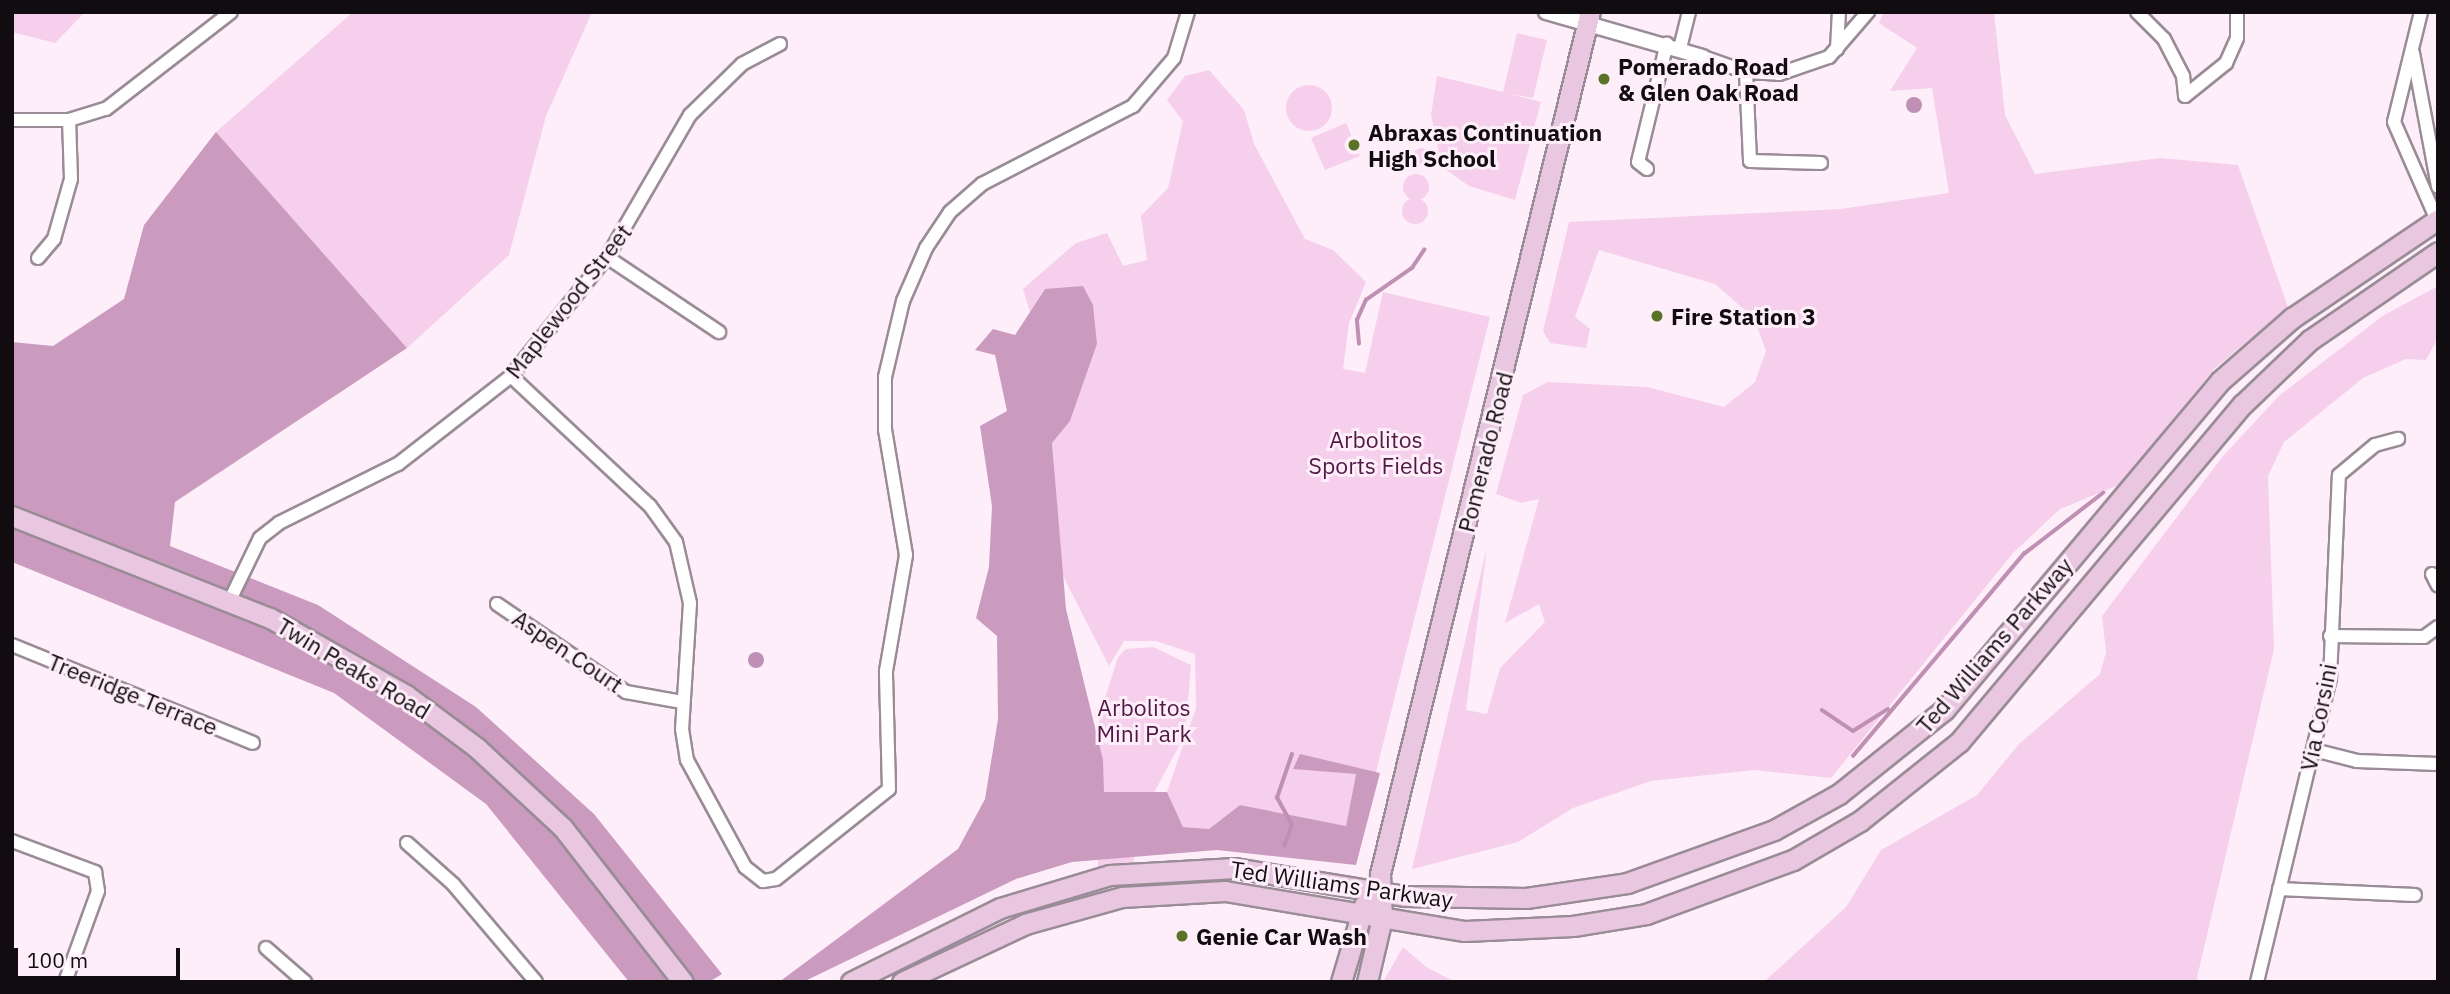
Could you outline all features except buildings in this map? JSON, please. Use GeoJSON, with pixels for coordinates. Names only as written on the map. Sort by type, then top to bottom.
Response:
{"type":"FeatureCollection","features":[{"type":"Feature","properties":{"kind":"main road","name":"Pomerado Road"},"geometry":{"type":"LineString","coordinates":[[1367,982],[1382,918],[1376,891],[1589,17]]}},
{"type":"Feature","properties":{"kind":"main road","name":"Ted Williams Parkway"},"geometry":{"type":"LineString","coordinates":[[851,982],[1000,908],[1110,875],[1180,867],[1260,869],[1376,891],[1466,901],[1587,892],[1703,860],[1839,794],[1944,710],[2220,381],[2292,318],[2437,219]]}},
{"type":"Feature","properties":{"kind":"main road","name":"Ted Williams Parkway"},"geometry":{"type":"LineString","coordinates":[[902,982],[1025,924],[1114,898],[1225,891],[1465,930],[1573,926],[1646,914],[1793,860],[1860,821],[1959,742],[2243,404],[2310,340],[2438,252]]}},
{"type":"Feature","properties":{"kind":"main road","name":"Twin Peaks Road"},"geometry":{"type":"LineString","coordinates":[[12,516],[229,602],[326,647],[477,748],[563,828],[683,982]]}},
{"type":"Feature","properties":{"kind":"main road","name":"Pomerado Road"},"geometry":{"type":"LineString","coordinates":[[1341,982],[1357,913],[1376,891]]}},
{"type":"Feature","properties":{"kind":"street"},"geometry":{"type":"LineString","coordinates":[[12,120],[69,120],[132,94],[231,12]]}},
{"type":"Feature","properties":{"kind":"street"},"geometry":{"type":"LineString","coordinates":[[511,376],[650,506],[676,542],[690,603],[682,702],[687,760],[701,793],[745,867],[763,881],[795,866],[888,789],[886,671],[906,555],[885,430],[885,377],[903,301],[926,248],[950,212],[982,184],[1133,106],[1174,58],[1188,12]]}},
{"type":"Feature","properties":{"kind":"street"},"geometry":{"type":"LineString","coordinates":[[1546,12],[1589,17],[1746,72],[1779,74],[1837,49],[1868,12]]}},
{"type":"Feature","properties":{"kind":"street"},"geometry":{"type":"LineString","coordinates":[[1647,169],[1638,162],[1674,45],[1689,12]]}},
{"type":"Feature","properties":{"kind":"street"},"geometry":{"type":"LineString","coordinates":[[1837,49],[1839,12]]}},
{"type":"Feature","properties":{"kind":"street"},"geometry":{"type":"LineString","coordinates":[[2137,12],[2164,39],[2183,76],[2185,96],[2226,63],[2237,38],[2237,12]]}},
{"type":"Feature","properties":{"kind":"street"},"geometry":{"type":"LineString","coordinates":[[2421,12],[2394,122],[2437,219]]}},
{"type":"Feature","properties":{"kind":"street","name":"Maplewood Street"},"geometry":{"type":"LineString","coordinates":[[229,602],[260,538],[279,523],[398,464],[511,376],[607,257],[690,116],[741,64],[780,44]]}},
{"type":"Feature","properties":{"kind":"street"},"geometry":{"type":"LineString","coordinates":[[2413,53],[2419,101],[2438,187]]}},
{"type":"Feature","properties":{"kind":"street"},"geometry":{"type":"LineString","coordinates":[[1746,72],[1750,161],[1821,163]]}},
{"type":"Feature","properties":{"kind":"street"},"geometry":{"type":"LineString","coordinates":[[2399,102],[2419,101]]}},
{"type":"Feature","properties":{"kind":"street"},"geometry":{"type":"LineString","coordinates":[[38,258],[54,239],[71,179],[69,120]]}},
{"type":"Feature","properties":{"kind":"street"},"geometry":{"type":"LineString","coordinates":[[607,257],[719,332]]}},
{"type":"Feature","properties":{"kind":"street","name":"Via Corsini"},"geometry":{"type":"LineString","coordinates":[[2257,982],[2330,679],[2339,475],[2375,445],[2398,439]]}},
{"type":"Feature","properties":{"kind":"street","name":"Aspen Court"},"geometry":{"type":"LineString","coordinates":[[497,604],[626,692],[682,702]]}},
{"type":"Feature","properties":{"kind":"street"},"geometry":{"type":"LineString","coordinates":[[2330,636],[2424,637],[2438,627]]}},
{"type":"Feature","properties":{"kind":"street","name":"Treeridge Terrace"},"geometry":{"type":"LineString","coordinates":[[12,645],[253,743]]}},
{"type":"Feature","properties":{"kind":"street"},"geometry":{"type":"LineString","coordinates":[[2314,750],[2357,761],[2438,764]]}},
{"type":"Feature","properties":{"kind":"street"},"geometry":{"type":"LineString","coordinates":[[12,841],[95,872],[98,891],[65,982]]}},
{"type":"Feature","properties":{"kind":"street"},"geometry":{"type":"LineString","coordinates":[[407,844],[453,884],[536,982]]}},
{"type":"Feature","properties":{"kind":"street"},"geometry":{"type":"LineString","coordinates":[[2279,889],[2414,895]]}},
{"type":"Feature","properties":{"kind":"street"},"geometry":{"type":"LineString","coordinates":[[266,948],[305,982]]}},
{"type":"Feature","properties":{"kind":"green space"},"geometry":{"type":"Polygon","coordinates":[[[12,12],[85,12],[55,43],[12,32],[12,12]]]}},
{"type":"Feature","properties":{"kind":"green space"},"geometry":{"type":"Polygon","coordinates":[[[353,12],[592,12],[546,116],[509,255],[407,348],[216,132],[353,12]]]}},
{"type":"Feature","properties":{"kind":"green space"},"geometry":{"type":"Polygon","coordinates":[[[1884,12],[1994,12],[2005,115],[2035,174],[2160,158],[2238,165],[2288,307],[2214,369],[2119,485],[2060,509],[2013,553],[1831,778],[1754,770],[1651,781],[1573,808],[1518,842],[1412,869],[1487,547],[1466,710],[1487,714],[1500,668],[1545,622],[1539,604],[1505,623],[1539,499],[1521,503],[1496,494],[1523,395],[1548,382],[1647,387],[1724,407],[1755,382],[1766,351],[1754,318],[1715,284],[1599,250],[1575,317],[1590,329],[1586,348],[1550,343],[1543,331],[1569,222],[1841,209],[1949,193],[1932,88],[1890,91],[1917,48],[1879,23],[1884,12]]]}},
{"type":"Feature","properties":{"kind":"green space"},"geometry":{"type":"Polygon","coordinates":[[[1517,33],[1547,40],[1533,98],[1510,94],[1541,102],[1515,200],[1469,186],[1442,167],[1431,115],[1437,76],[1503,92],[1517,33]]]}},
{"type":"Feature","properties":{"kind":"green space","name":"Arbolitos Sports Fields"},"geometry":{"type":"Polygon","coordinates":[[[1209,70],[1244,110],[1254,144],[1305,239],[1333,250],[1366,282],[1349,323],[1343,369],[1365,373],[1383,292],[1490,317],[1376,772],[1293,768],[1356,774],[1346,826],[1240,805],[1209,829],[1183,827],[1167,792],[1196,708],[1195,654],[1156,641],[1124,641],[1109,666],[1062,574],[1052,442],[1070,421],[1097,344],[1045,289],[1030,312],[1023,289],[1076,243],[1107,233],[1123,266],[1147,260],[1141,216],[1168,188],[1183,121],[1167,100],[1185,76],[1209,70]]]}},
{"type":"Feature","properties":{"kind":"green space"},"geometry":{"type":"Polygon","coordinates":[[[1309,85],[1325,92],[1332,108],[1325,124],[1309,131],[1293,124],[1286,108],[1293,92],[1309,85]]]}},
{"type":"Feature","properties":{"kind":"green space"},"geometry":{"type":"Polygon","coordinates":[[[1346,123],[1360,156],[1325,170],[1311,138],[1346,123]]]}},
{"type":"Feature","properties":{"kind":"green space"},"geometry":{"type":"Polygon","coordinates":[[[1422,148],[1428,151],[1431,157],[1428,163],[1422,166],[1416,163],[1413,157],[1416,151],[1422,148]]]}},
{"type":"Feature","properties":{"kind":"green space"},"geometry":{"type":"Polygon","coordinates":[[[1416,174],[1425,178],[1429,187],[1425,196],[1416,200],[1407,196],[1403,187],[1407,178],[1416,174]]]}},
{"type":"Feature","properties":{"kind":"green space"},"geometry":{"type":"Polygon","coordinates":[[[1415,198],[1424,202],[1428,211],[1424,220],[1415,224],[1406,220],[1402,211],[1406,202],[1415,198]]]}},
{"type":"Feature","properties":{"kind":"green space"},"geometry":{"type":"Polygon","coordinates":[[[2438,286],[2438,338],[2426,360],[2406,359],[2363,378],[2284,442],[2268,476],[2274,649],[2196,982],[1764,982],[1846,907],[1881,850],[1977,795],[2019,744],[2100,674],[2106,652],[2102,616],[2223,456],[2279,396],[2384,315],[2438,286]]]}},
{"type":"Feature","properties":{"kind":"green space","name":"Arbolitos Mini Park"},"geometry":{"type":"Polygon","coordinates":[[[1153,647],[1191,665],[1185,735],[1143,813],[1133,863],[1098,868],[1097,731],[1104,701],[1118,657],[1126,649],[1153,647]]]}},
{"type":"Feature","properties":{"kind":"green space"},"geometry":{"type":"Polygon","coordinates":[[[1403,947],[1426,967],[1455,982],[1383,982],[1403,947]]]}},
{"type":"Feature","properties":{"kind":"shaded area"},"geometry":{"type":"Polygon","coordinates":[[[1911,97],[1917,97],[1922,105],[1920,111],[1911,113],[1906,108],[1906,102],[1911,97]]]}},
{"type":"Feature","properties":{"kind":"shaded area"},"geometry":{"type":"Polygon","coordinates":[[[216,132],[407,348],[175,502],[170,546],[318,605],[476,707],[594,814],[722,974],[709,982],[629,982],[486,804],[334,693],[12,562],[12,342],[53,346],[124,299],[144,225],[216,132]]]}},
{"type":"Feature","properties":{"kind":"shaded area"},"geometry":{"type":"Polygon","coordinates":[[[1083,286],[1093,305],[1097,344],[1070,421],[1052,443],[1066,609],[1103,760],[1104,792],[1167,792],[1183,827],[1209,829],[1240,805],[1346,826],[1356,774],[1293,769],[1300,754],[1380,773],[1356,865],[1217,850],[1072,862],[1016,879],[803,982],[779,982],[958,849],[985,799],[998,719],[997,636],[976,618],[989,567],[992,506],[980,426],[1007,411],[995,355],[975,350],[993,329],[1015,335],[1045,289],[1083,286]]]}},
{"type":"Feature","properties":{"kind":"shaded area"},"geometry":{"type":"Polygon","coordinates":[[[753,652],[759,652],[764,660],[762,666],[753,668],[748,663],[748,657],[753,652]]]}},
{"type":"Feature","properties":{"kind":"waterway"},"geometry":{"type":"LineString","coordinates":[[1359,344],[1357,320],[1366,300],[1412,268],[1424,250]]}},
{"type":"Feature","properties":{"kind":"waterway"},"geometry":{"type":"LineString","coordinates":[[1853,756],[2024,554],[2103,493]]}},
{"type":"Feature","properties":{"kind":"waterway"},"geometry":{"type":"LineString","coordinates":[[1822,710],[1853,731],[1888,709]]}},
{"type":"Feature","properties":{"kind":"waterway"},"geometry":{"type":"LineString","coordinates":[[1284,846],[1292,825],[1277,798],[1292,754]]}},
{"type":"Feature","properties":{"kind":"place","name":"Pomerado Road & Glen Oak Road"},"geometry":{"type":"Point","coordinates":[1604,79]}},
{"type":"Feature","properties":{"kind":"place","name":"Abraxas Continuation High School"},"geometry":{"type":"Point","coordinates":[1354,145]}},
{"type":"Feature","properties":{"kind":"place","name":"Fire Station 3"},"geometry":{"type":"Point","coordinates":[1657,316]}},
{"type":"Feature","properties":{"kind":"place","name":"Genie Car Wash"},"geometry":{"type":"Point","coordinates":[1182,936]}}]}
